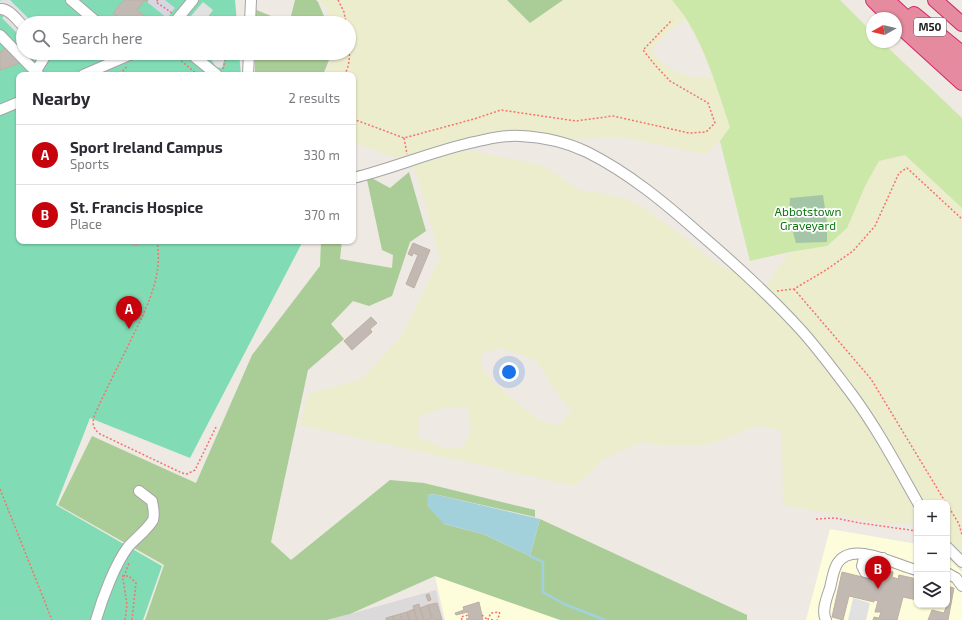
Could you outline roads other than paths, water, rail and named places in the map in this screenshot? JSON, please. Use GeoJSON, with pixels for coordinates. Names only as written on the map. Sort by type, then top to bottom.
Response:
{"type":"FeatureCollection","features":[{"type":"Feature","properties":{"kind":"highway"},"geometry":{"type":"LineString","coordinates":[[873,0],[885,12]]}},
{"type":"Feature","properties":{"kind":"highway"},"geometry":{"type":"LineString","coordinates":[[887,0],[962,70]]}},
{"type":"Feature","properties":{"kind":"highway","name":"M50"},"geometry":{"type":"LineString","coordinates":[[897,0],[962,53]]}},
{"type":"Feature","properties":{"kind":"highway","name":"M50"},"geometry":{"type":"LineString","coordinates":[[935,0],[962,24]]}},
{"type":"Feature","properties":{"kind":"highway"},"geometry":{"type":"LineString","coordinates":[[946,0],[962,12]]}},
{"type":"Feature","properties":{"kind":"highway"},"geometry":{"type":"LineString","coordinates":[[902,28],[962,83]]}},
{"type":"Feature","properties":{"kind":"lane"},"geometry":{"type":"LineString","coordinates":[[71,0],[90,16]]}},
{"type":"Feature","properties":{"kind":"lane"},"geometry":{"type":"LineString","coordinates":[[180,16],[193,0]]}},
{"type":"Feature","properties":{"kind":"lane"},"geometry":{"type":"LineString","coordinates":[[250,16],[251,0]]}},
{"type":"Feature","properties":{"kind":"lane"},"geometry":{"type":"LineString","coordinates":[[0,9],[4,8],[16,19]]}},
{"type":"Feature","properties":{"kind":"lane"},"geometry":{"type":"LineString","coordinates":[[0,35],[16,51]]}},
{"type":"Feature","properties":{"kind":"lane"},"geometry":{"type":"LineString","coordinates":[[24,60],[36,72]]}},
{"type":"Feature","properties":{"kind":"lane"},"geometry":{"type":"LineString","coordinates":[[37,72],[43,60]]}},
{"type":"Feature","properties":{"kind":"lane"},"geometry":{"type":"LineString","coordinates":[[90,72],[117,60]]}},
{"type":"Feature","properties":{"kind":"lane"},"geometry":{"type":"LineString","coordinates":[[200,60],[218,72]]}},
{"type":"Feature","properties":{"kind":"lane"},"geometry":{"type":"LineString","coordinates":[[248,72],[249,60]]}},
{"type":"Feature","properties":{"kind":"lane"},"geometry":{"type":"LineString","coordinates":[[0,110],[16,104]]}},
{"type":"Feature","properties":{"kind":"lane"},"geometry":{"type":"LineString","coordinates":[[356,177],[450,148],[490,138],[518,136],[543,138],[562,142],[586,152],[618,170],[647,190],[731,261],[802,331],[853,395],[916,500]]}},
{"type":"Feature","properties":{"kind":"lane"},"geometry":{"type":"LineString","coordinates":[[96,620],[116,567],[128,548],[152,520],[154,514],[152,501],[139,491]]}},
{"type":"Feature","properties":{"kind":"lane"},"geometry":{"type":"LineString","coordinates":[[950,550],[962,562]]}},
{"type":"Feature","properties":{"kind":"lane"},"geometry":{"type":"LineString","coordinates":[[865,554],[862,566],[865,572],[877,574],[883,558]]}},
{"type":"Feature","properties":{"kind":"lane"},"geometry":{"type":"LineString","coordinates":[[826,620],[824,613],[837,564],[846,556],[865,554],[883,558],[914,569]]}},
{"type":"Feature","properties":{"kind":"lane"},"geometry":{"type":"LineString","coordinates":[[950,575],[956,578],[962,586]]}},
{"type":"Feature","properties":{"kind":"water"},"geometry":{"type":"Polygon","coordinates":[[[434,494],[540,519],[530,556],[483,534],[444,524],[427,506],[428,495],[434,494]]]}},
{"type":"Feature","properties":{"kind":"waterway"},"geometry":{"type":"LineString","coordinates":[[530,556],[543,562],[543,592],[564,604],[605,620]]}},
{"type":"Feature","properties":{"kind":"place","name":"Sport Ireland Campus"},"geometry":{"type":"Point","coordinates":[129,329]}},
{"type":"Feature","properties":{"kind":"place","name":"St. Francis Hospice"},"geometry":{"type":"Point","coordinates":[878,589]}},
{"type":"Feature","properties":{"kind":"park label","name":"Abbotstown Graveyard"},"geometry":{"type":"Point","coordinates":[808,219]}}]}
